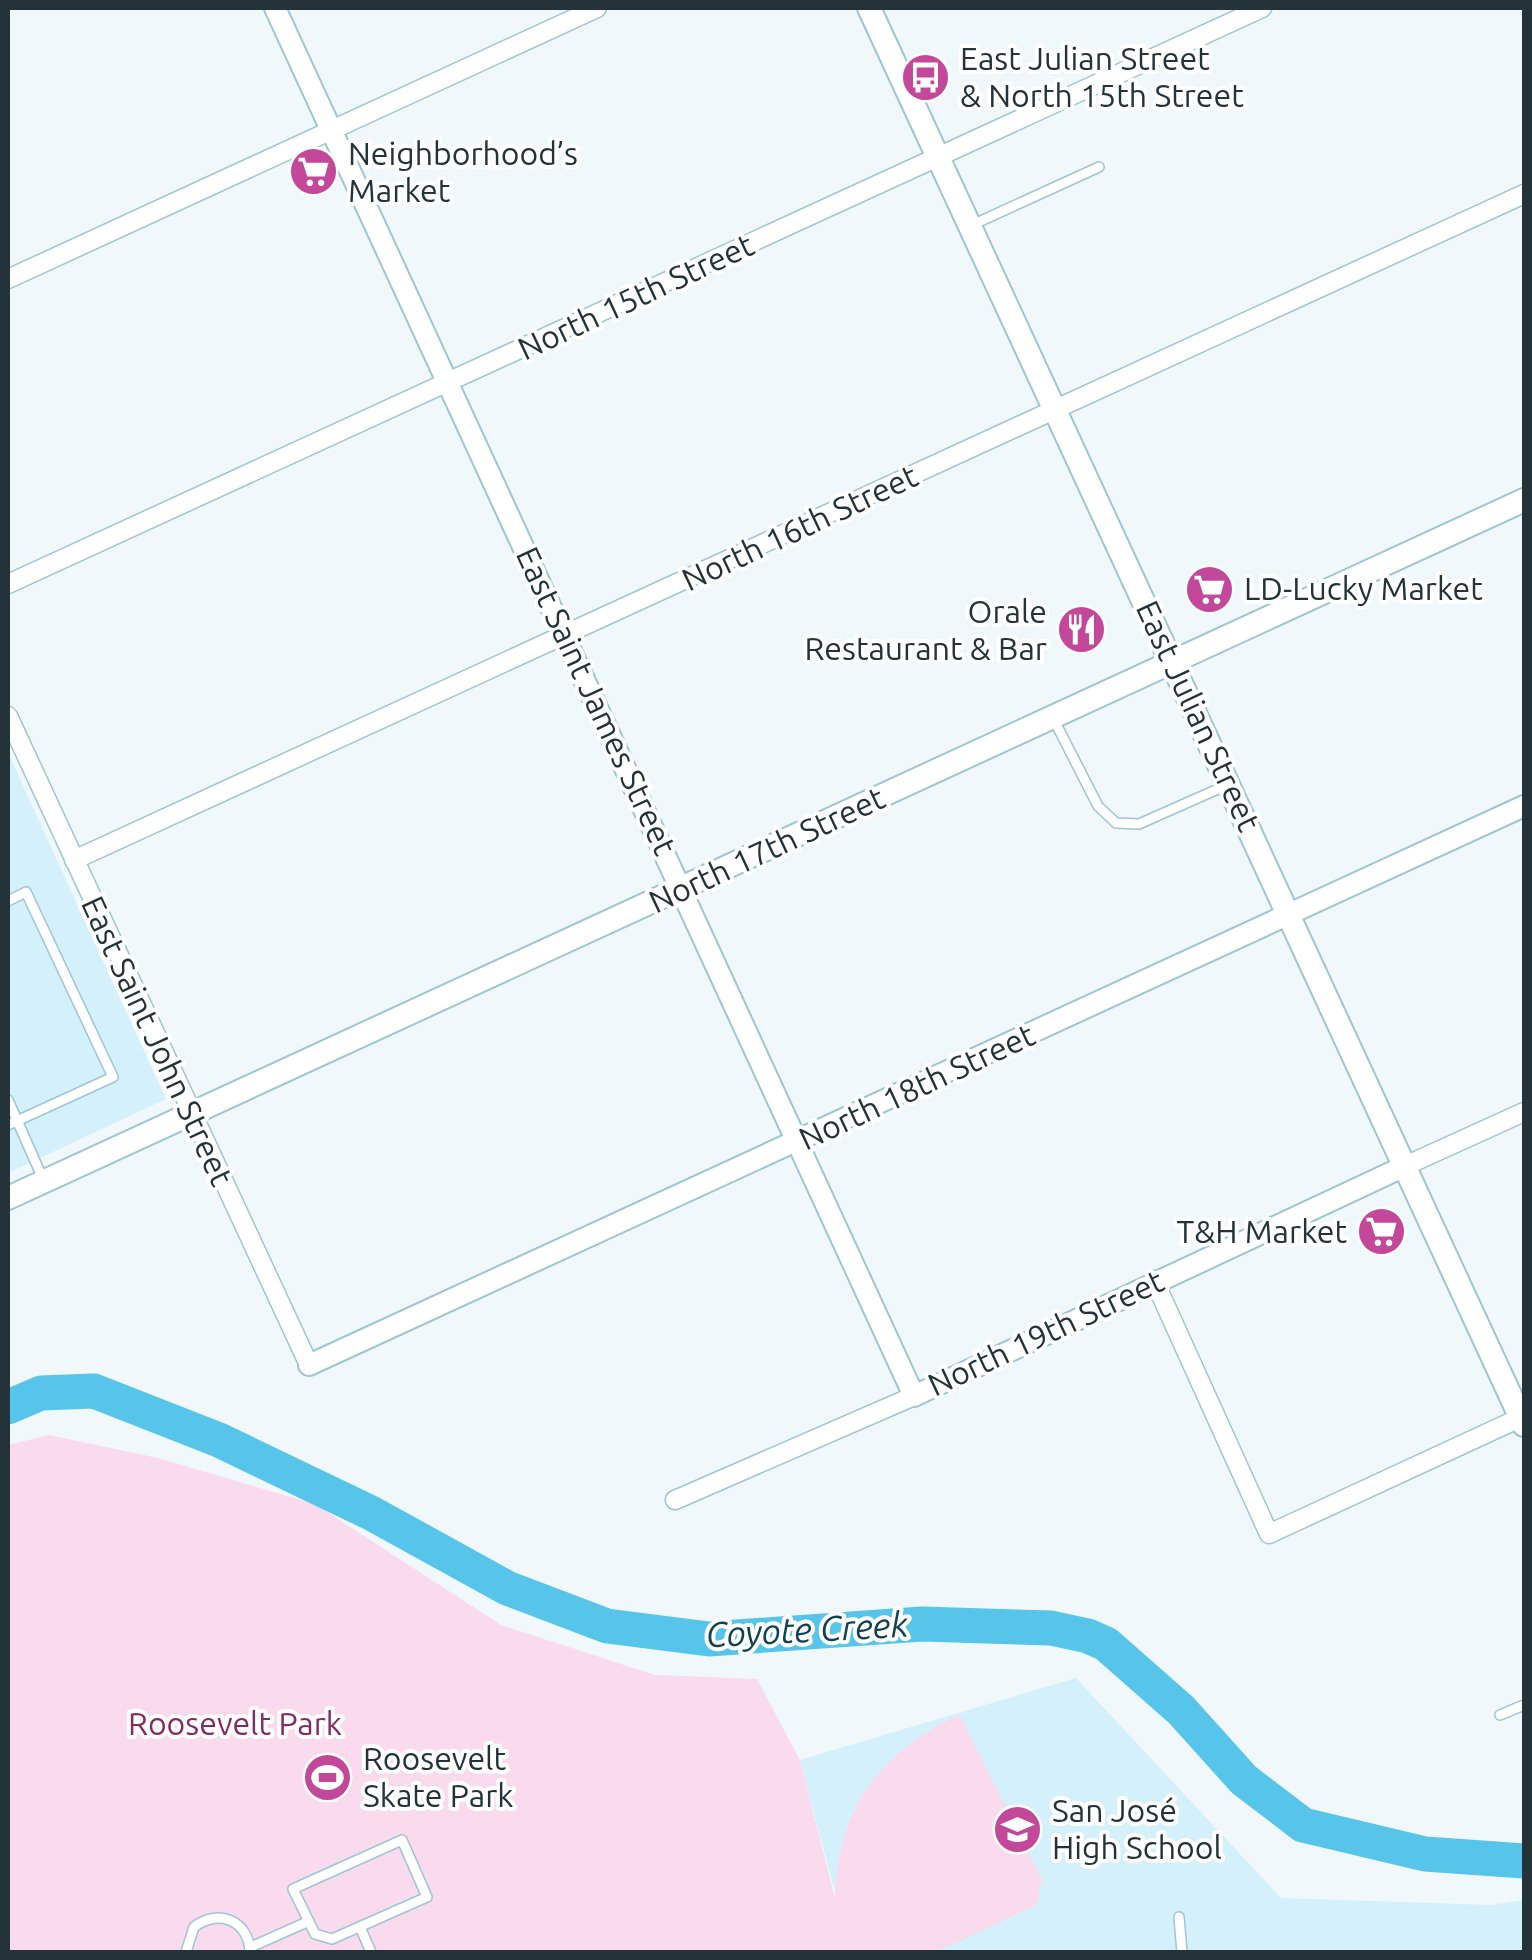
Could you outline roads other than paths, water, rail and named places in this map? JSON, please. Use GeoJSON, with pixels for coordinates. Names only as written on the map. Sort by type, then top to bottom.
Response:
{"type":"FeatureCollection","features":[{"type":"Feature","properties":{"kind":"main road","name":"East Julian Street"},"geometry":{"type":"LineString","coordinates":[[869,8],[1523,1419]]}},
{"type":"Feature","properties":{"kind":"main road","name":"North 17th Street"},"geometry":{"type":"LineString","coordinates":[[8,1198],[1524,500]]}},
{"type":"Feature","properties":{"kind":"street","name":"East Saint James Street"},"geometry":{"type":"LineString","coordinates":[[275,8],[914,1396]]}},
{"type":"Feature","properties":{"kind":"street"},"geometry":{"type":"LineString","coordinates":[[8,278],[597,8]]}},
{"type":"Feature","properties":{"kind":"street","name":"North 15th Street"},"geometry":{"type":"LineString","coordinates":[[8,584],[1262,8]]}},
{"type":"Feature","properties":{"kind":"street","name":"North 16th Street"},"geometry":{"type":"LineString","coordinates":[[74,860],[1524,194]]}},
{"type":"Feature","properties":{"kind":"street","name":"East Saint John Street"},"geometry":{"type":"LineString","coordinates":[[8,716],[309,1365]]}},
{"type":"Feature","properties":{"kind":"street","name":"North 18th Street"},"geometry":{"type":"LineString","coordinates":[[309,1365],[797,1144],[1524,806]]}},
{"type":"Feature","properties":{"kind":"street","name":"North 19th Street"},"geometry":{"type":"LineString","coordinates":[[675,1500],[914,1396],[1154,1280],[1524,1112]]}},
{"type":"Feature","properties":{"kind":"street"},"geometry":{"type":"LineString","coordinates":[[1154,1280],[1269,1534],[1523,1419]]}},
{"type":"Feature","properties":{"kind":"lane"},"geometry":{"type":"LineString","coordinates":[[970,226],[1098,167]]}},
{"type":"Feature","properties":{"kind":"lane"},"geometry":{"type":"LineString","coordinates":[[1052,716],[1098,806],[1116,822],[1139,824],[1229,784]]}},
{"type":"Feature","properties":{"kind":"lane"},"geometry":{"type":"LineString","coordinates":[[8,900],[26,892],[113,1077],[12,1123]]}},
{"type":"Feature","properties":{"kind":"lane"},"geometry":{"type":"LineString","coordinates":[[8,1100],[12,1123],[44,1180]]}},
{"type":"Feature","properties":{"kind":"lane"},"geometry":{"type":"LineString","coordinates":[[1500,1716],[1524,1705]]}},
{"type":"Feature","properties":{"kind":"lane"},"geometry":{"type":"LineString","coordinates":[[402,1840],[427,1898],[332,1939],[315,1934],[307,1922],[293,1889],[402,1840]]}},
{"type":"Feature","properties":{"kind":"lane"},"geometry":{"type":"LineString","coordinates":[[186,1952],[194,1927],[213,1917],[234,1921],[250,1950],[307,1922]]}},
{"type":"Feature","properties":{"kind":"lane"},"geometry":{"type":"LineString","coordinates":[[1179,1917],[1182,1952]]}},
{"type":"Feature","properties":{"kind":"lane"},"geometry":{"type":"LineString","coordinates":[[360,1927],[372,1952]]}},
{"type":"Feature","properties":{"kind":"waterway","name":"Coyote Creek"},"geometry":{"type":"LineString","coordinates":[[8,1407],[41,1393],[94,1391],[219,1440],[371,1513],[507,1588],[607,1626],[709,1639],[922,1624],[1051,1628],[1088,1636],[1106,1644],[1181,1710],[1244,1780],[1303,1825],[1425,1854],[1524,1861]]}},
{"type":"Feature","properties":{"kind":"place","name":"East Julian Street & North 15th Street"},"geometry":{"type":"Point","coordinates":[925,77]}},
{"type":"Feature","properties":{"kind":"place","name":"Neighborhood’s Market"},"geometry":{"type":"Point","coordinates":[313,172]}},
{"type":"Feature","properties":{"kind":"place","name":"LD-Lucky Market"},"geometry":{"type":"Point","coordinates":[1209,589]}},
{"type":"Feature","properties":{"kind":"place","name":"Orale Restaurant & Bar"},"geometry":{"type":"Point","coordinates":[1082,630]}},
{"type":"Feature","properties":{"kind":"place","name":"T&H Market"},"geometry":{"type":"Point","coordinates":[1382,1232]}},
{"type":"Feature","properties":{"kind":"place","name":"Roosevelt Skate Park"},"geometry":{"type":"Point","coordinates":[328,1777]}},
{"type":"Feature","properties":{"kind":"place","name":"San José High School"},"geometry":{"type":"Point","coordinates":[1017,1829]}},
{"type":"Feature","properties":{"kind":"park label","name":"Roosevelt Park"},"geometry":{"type":"Point","coordinates":[235,1724]}}]}
